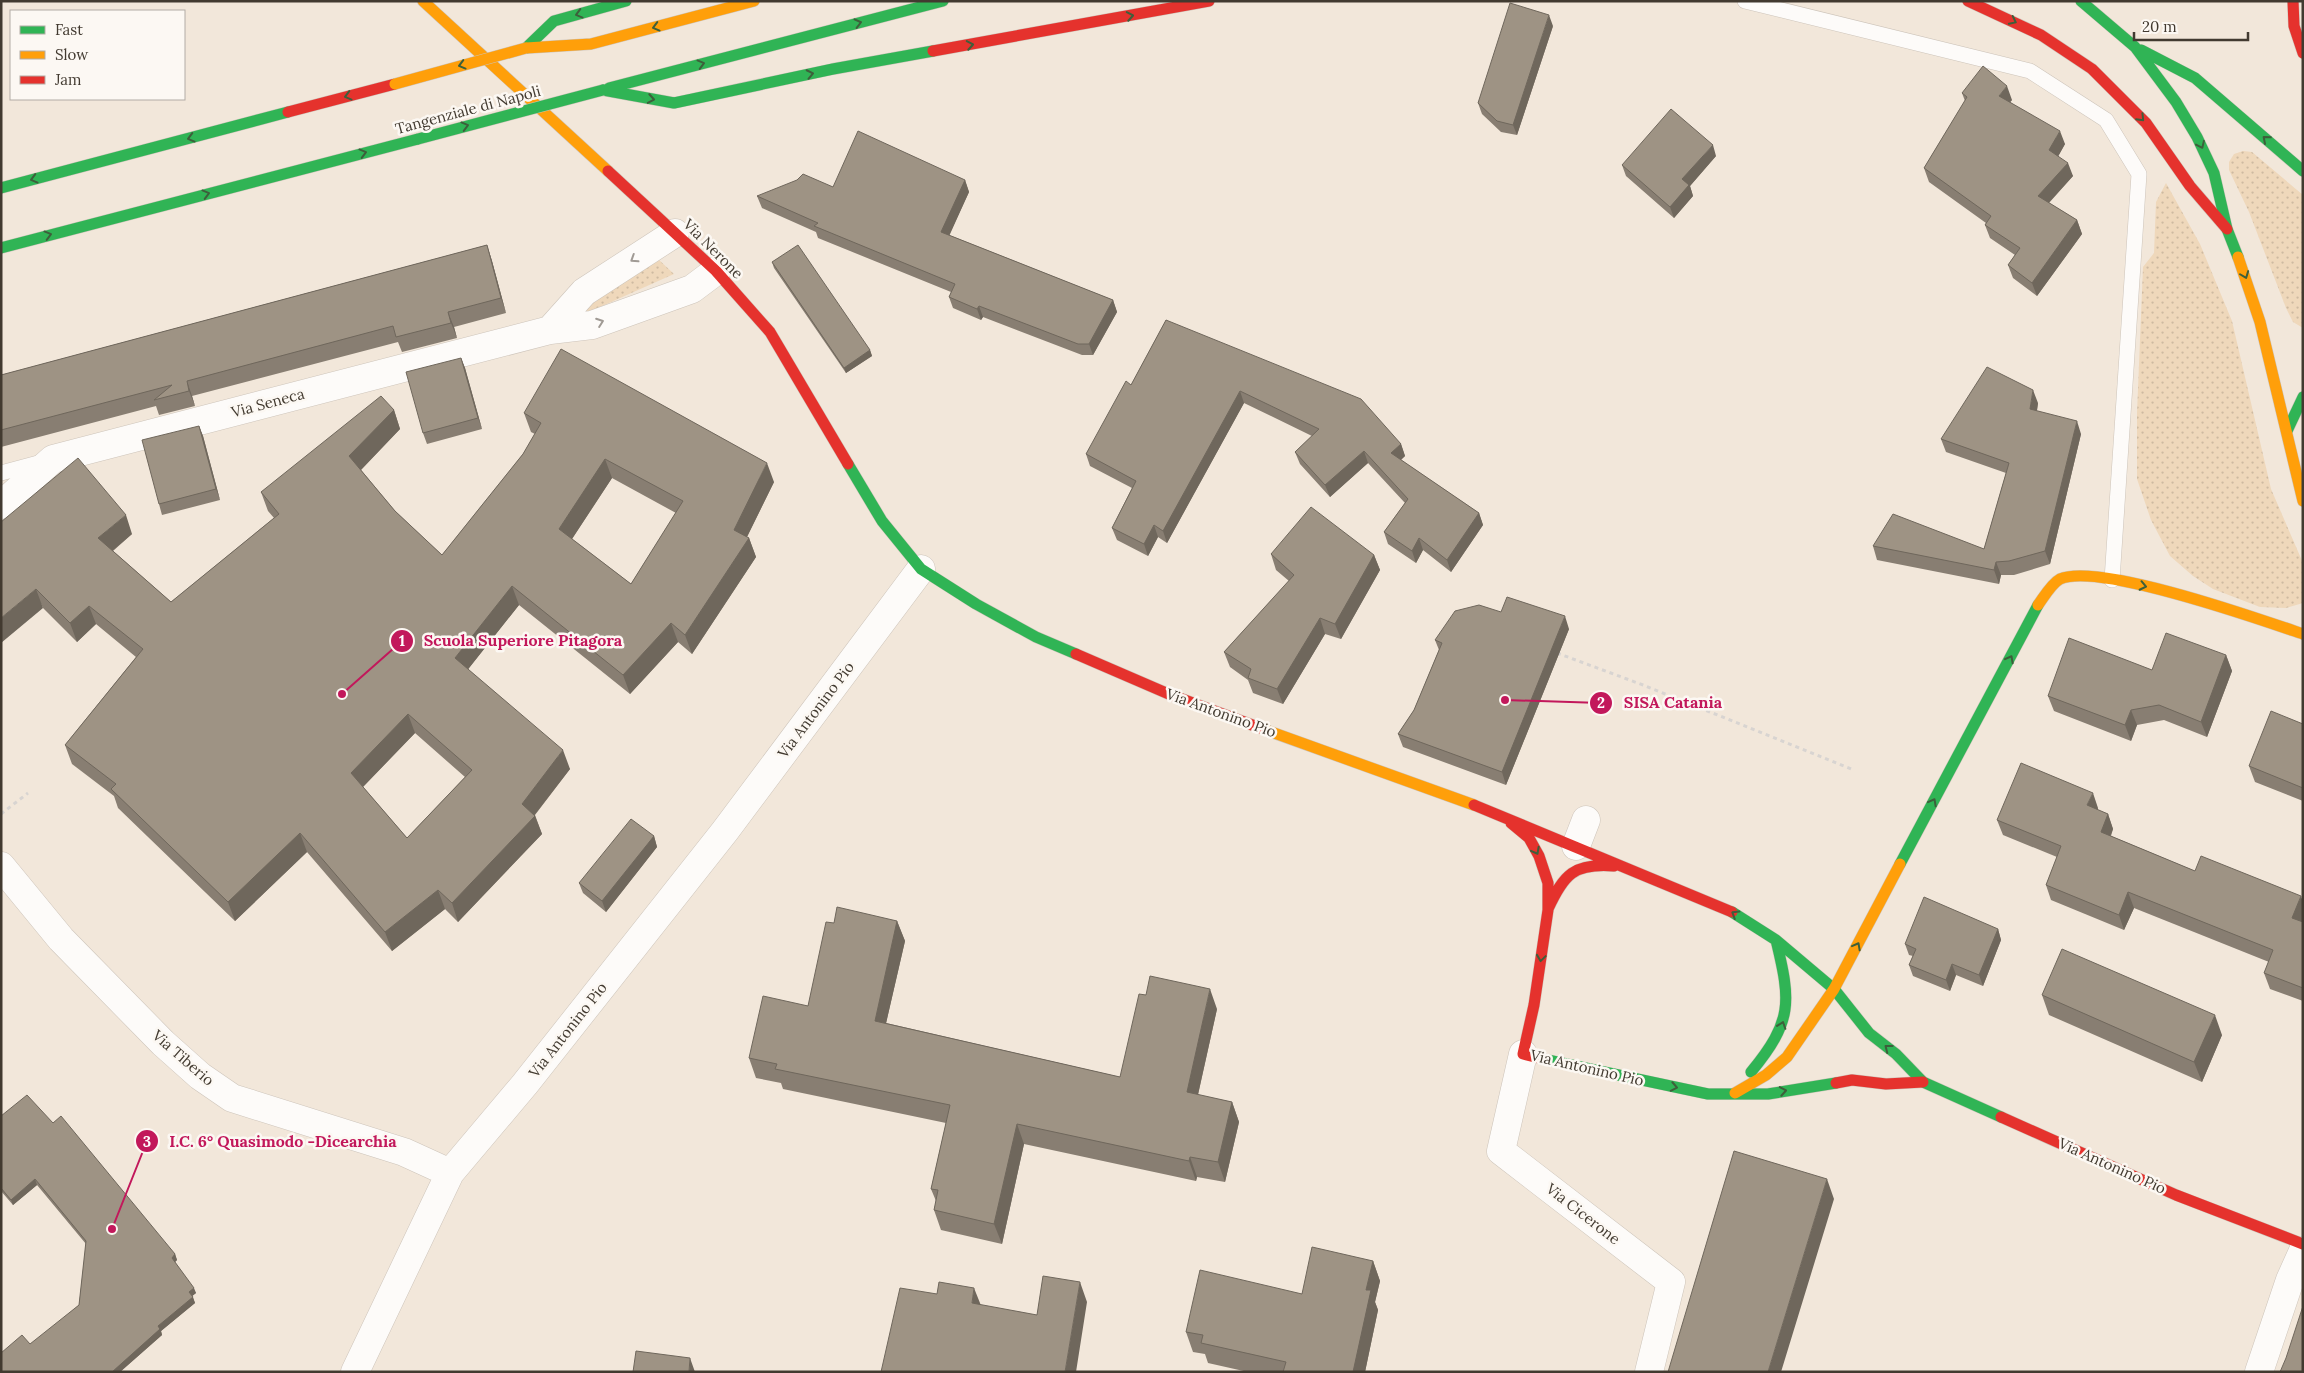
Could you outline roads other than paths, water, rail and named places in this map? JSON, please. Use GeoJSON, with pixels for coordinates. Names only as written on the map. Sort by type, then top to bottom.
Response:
{"type":"FeatureCollection","features":[{"type":"Feature","properties":{"kind":"main road","name":"Via Nerone"},"geometry":{"type":"LineString","coordinates":[[423,1],[716,271],[770,332],[882,521],[921,568]]}},
{"type":"Feature","properties":{"kind":"main road"},"geometry":{"type":"LineString","coordinates":[[526,48],[554,22],[626,1]]}},
{"type":"Feature","properties":{"kind":"main road"},"geometry":{"type":"LineString","coordinates":[[1,188],[526,48],[592,44],[754,1]]}},
{"type":"Feature","properties":{"kind":"main road","name":"Tangenziale di Napoli"},"geometry":{"type":"LineString","coordinates":[[1,248],[943,1]]}},
{"type":"Feature","properties":{"kind":"main road"},"geometry":{"type":"LineString","coordinates":[[603,90],[674,103],[833,69],[1209,1]]}},
{"type":"Feature","properties":{"kind":"main road"},"geometry":{"type":"LineString","coordinates":[[1968,1],[2041,35],[2092,69],[2146,123],[2190,186],[2227,229]]}},
{"type":"Feature","properties":{"kind":"main road"},"geometry":{"type":"LineString","coordinates":[[2081,1],[2135,47],[2176,102],[2197,137],[2214,173],[2227,229],[2260,322],[2303,501]]}},
{"type":"Feature","properties":{"kind":"main road"},"geometry":{"type":"LineString","coordinates":[[2293,1],[2294,26],[2303,53]]}},
{"type":"Feature","properties":{"kind":"main road"},"geometry":{"type":"LineString","coordinates":[[2135,47],[2195,78],[2303,171]]}},
{"type":"Feature","properties":{"kind":"main road"},"geometry":{"type":"LineString","coordinates":[[2287,431],[2303,397]]}},
{"type":"Feature","properties":{"kind":"main road","name":"Via Antonino Pio"},"geometry":{"type":"LineString","coordinates":[[921,568],[976,604],[1036,637],[1171,695],[1503,816],[1725,908],[1776,940],[1834,989],[1869,1033],[1896,1054],[1923,1082],[2176,1195],[2303,1244]]}},
{"type":"Feature","properties":{"kind":"main road"},"geometry":{"type":"LineString","coordinates":[[1735,1094],[1766,1075],[1788,1057],[1834,989],[2047,591],[2061,578],[2088,575],[2164,591],[2232,609],[2303,634]]}},
{"type":"Feature","properties":{"kind":"main road","name":"Via Antonino Pio"},"geometry":{"type":"LineString","coordinates":[[1503,816],[1529,838],[1539,856],[1548,883],[1548,910],[1534,1005],[1524,1054],[1626,1078],[1708,1094],[1768,1094],[1852,1080],[1886,1084],[1923,1082]]}},
{"type":"Feature","properties":{"kind":"main road","name":"Via Antonino Pio"},"geometry":{"type":"LineString","coordinates":[[1548,910],[1558,886],[1572,871],[1591,863],[1625,867]]}},
{"type":"Feature","properties":{"kind":"main road"},"geometry":{"type":"LineString","coordinates":[[1735,1094],[1769,1051],[1783,1023],[1787,1010],[1788,990],[1776,940]]}},
{"type":"Feature","properties":{"kind":"street"},"geometry":{"type":"LineString","coordinates":[[550,330],[584,292],[675,233]]}},
{"type":"Feature","properties":{"kind":"street","name":"Via Seneca"},"geometry":{"type":"LineString","coordinates":[[1,504],[53,459],[550,330],[592,325],[692,289],[716,271]]}},
{"type":"Feature","properties":{"kind":"street","name":"Via Antonino Pio"},"geometry":{"type":"LineString","coordinates":[[355,1372],[450,1173],[526,1084],[725,831],[921,568]]}},
{"type":"Feature","properties":{"kind":"street"},"geometry":{"type":"LineString","coordinates":[[1576,846],[1586,820]]}},
{"type":"Feature","properties":{"kind":"street","name":"Via Tiberio"},"geometry":{"type":"LineString","coordinates":[[1,866],[61,939],[163,1043],[200,1076],[232,1098],[404,1152],[450,1173]]}},
{"type":"Feature","properties":{"kind":"street","name":"Via Cicerone"},"geometry":{"type":"LineString","coordinates":[[1524,1054],[1501,1151],[1671,1282],[1649,1372]]}},
{"type":"Feature","properties":{"kind":"street"},"geometry":{"type":"LineString","coordinates":[[2259,1372],[2290,1280],[2303,1251]]}},
{"type":"Feature","properties":{"kind":"lane"},"geometry":{"type":"LineString","coordinates":[[1744,1],[2030,71],[2106,120],[2138,174],[2112,580]]}},
{"type":"Feature","properties":{"kind":"lane"},"geometry":{"type":"LineString","coordinates":[[1,473],[53,459]]}},
{"type":"Feature","properties":{"kind":"place","name":"Scuola Superiore Pitagora"},"geometry":{"type":"Point","coordinates":[342,694]}},
{"type":"Feature","properties":{"kind":"place","name":"SISA Catania"},"geometry":{"type":"Point","coordinates":[1505,700]}},
{"type":"Feature","properties":{"kind":"place","name":"I.C. 6° Quasimodo -Dicearchia"},"geometry":{"type":"Point","coordinates":[112,1229]}}]}
